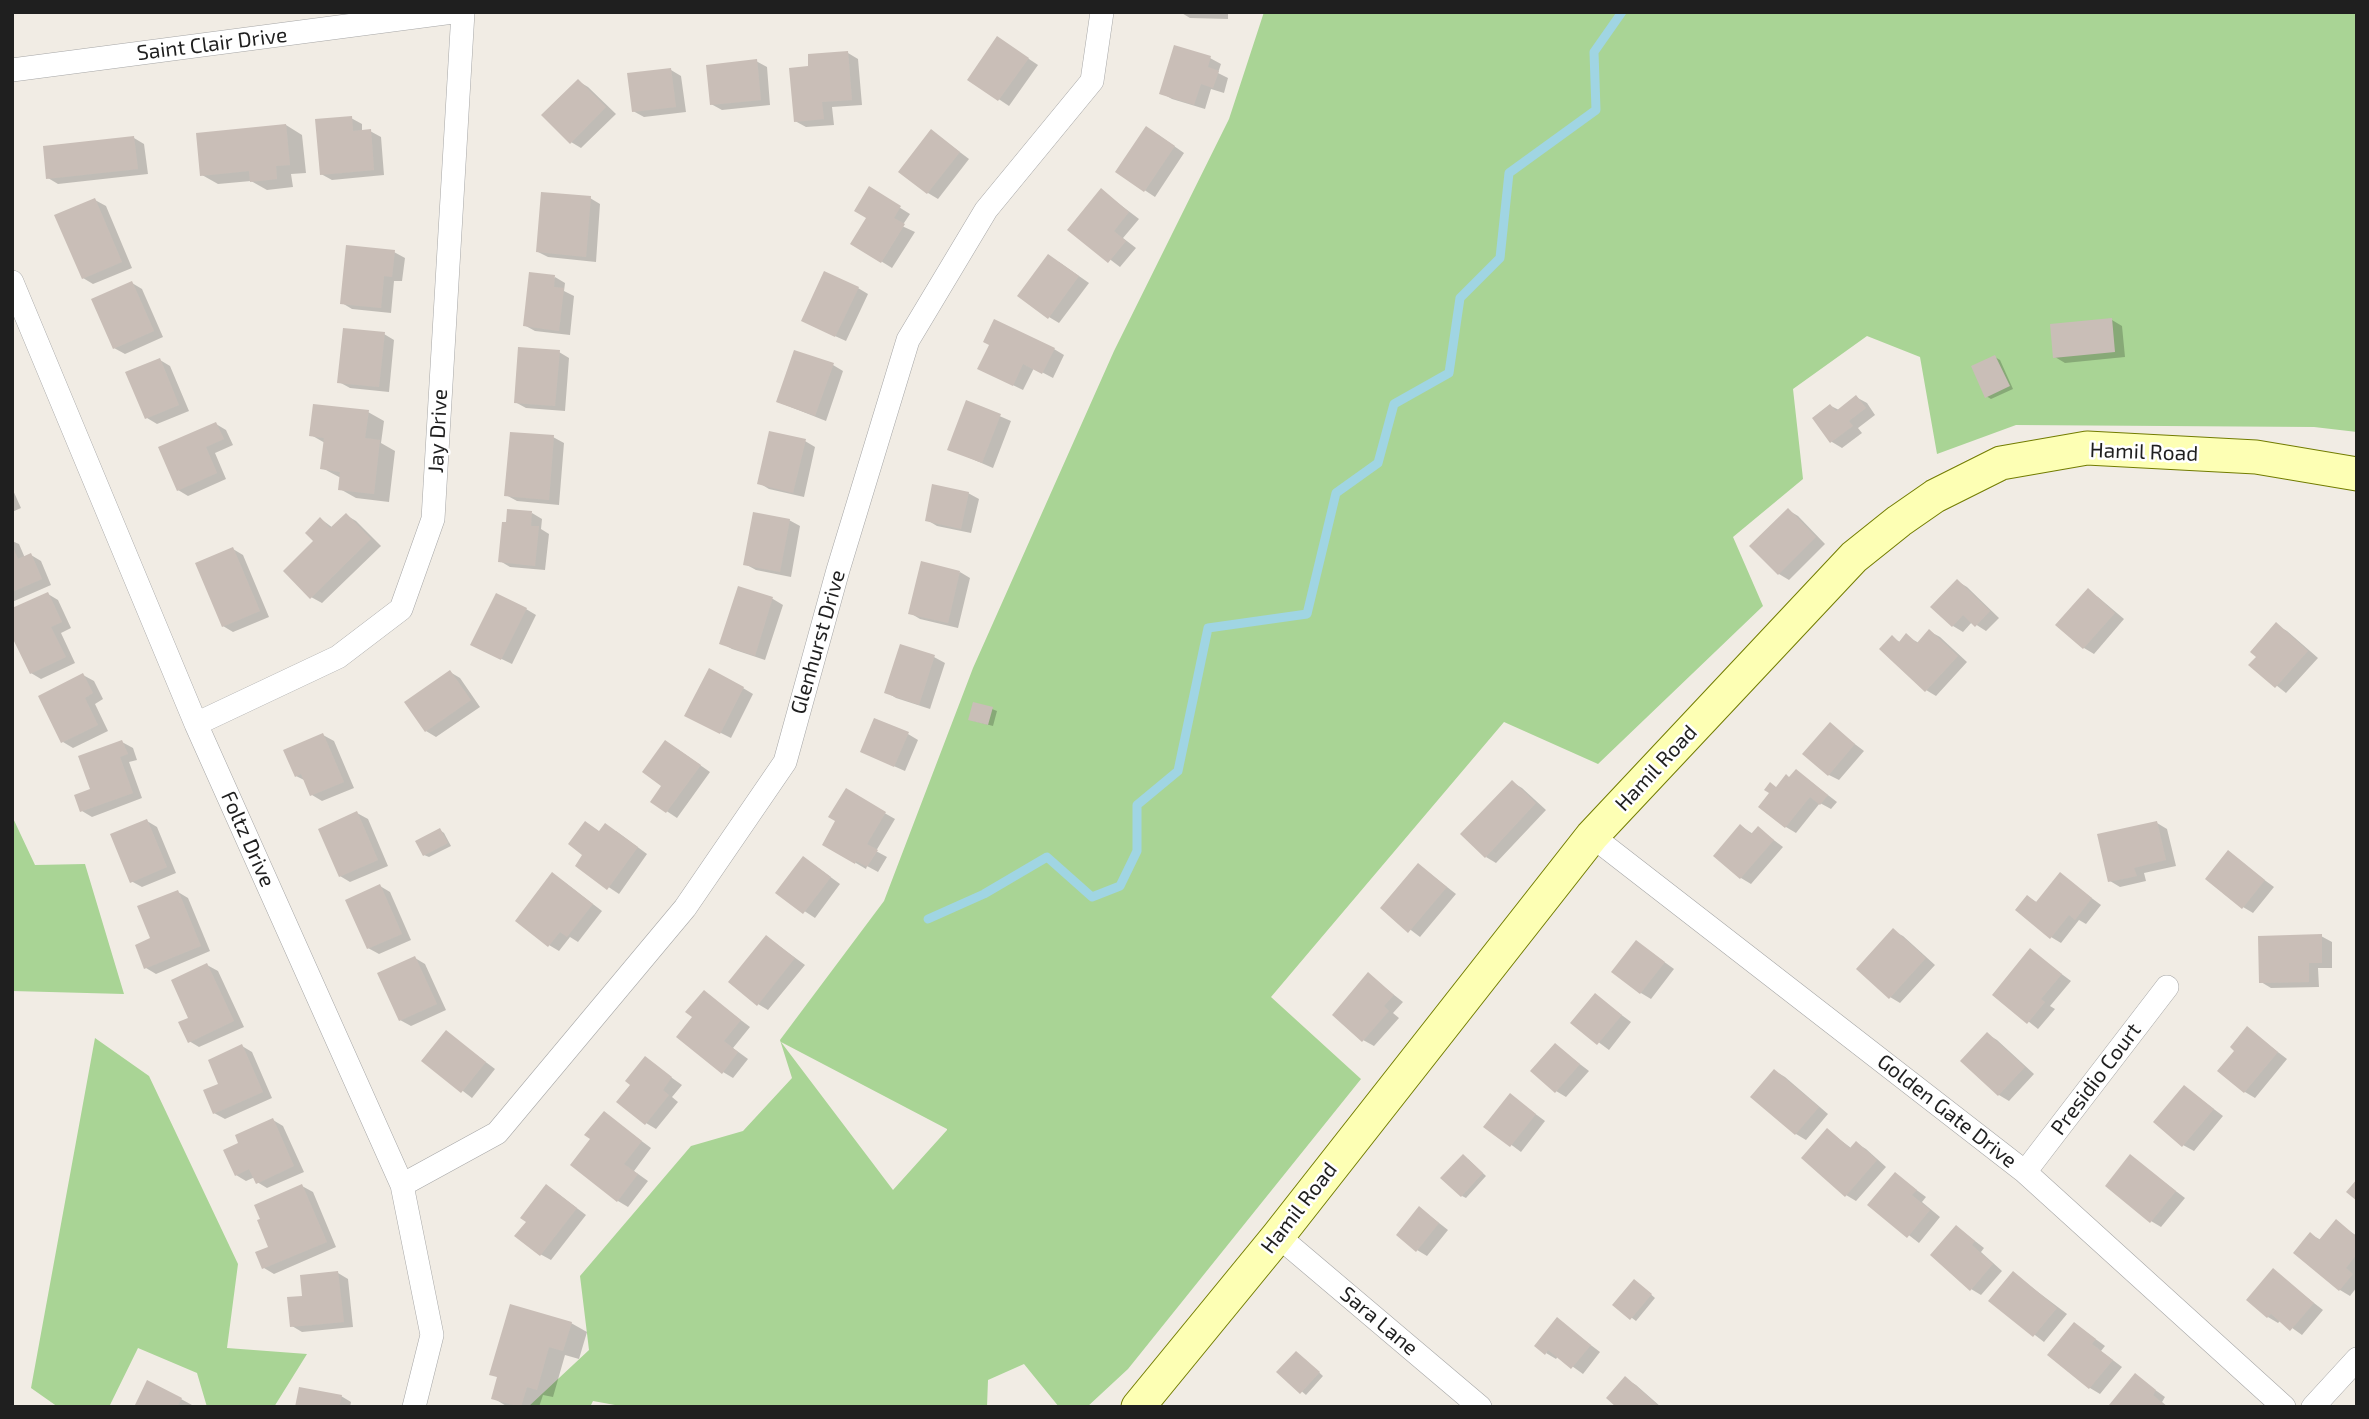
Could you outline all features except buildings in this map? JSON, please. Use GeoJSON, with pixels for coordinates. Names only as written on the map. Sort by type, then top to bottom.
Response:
{"type":"FeatureCollection","features":[{"type":"Feature","properties":{"kind":"street","name":"Saint Clair Drive"},"geometry":{"type":"LineString","coordinates":[[12,70],[453,12]]}},
{"type":"Feature","properties":{"kind":"street","name":"Jay Drive"},"geometry":{"type":"LineString","coordinates":[[196,724],[338,657],[401,609],[433,519],[463,12]]}},
{"type":"Feature","properties":{"kind":"street","name":"Glenhurst Drive"},"geometry":{"type":"LineString","coordinates":[[402,1185],[497,1133],[685,908],[785,762],[838,570],[908,340],[986,210],[1091,80],[1102,12]]}},
{"type":"Feature","properties":{"kind":"street","name":"Foltz Drive"},"geometry":{"type":"LineString","coordinates":[[12,282],[196,724],[402,1185],[432,1335],[414,1407]]}},
{"type":"Feature","properties":{"kind":"street","name":"Hamil Road"},"geometry":{"type":"LineString","coordinates":[[1138,1407],[1278,1236],[1592,836],[1854,557],[1935,495],[2001,463],[2087,448],[2256,457],[2357,474]]}},
{"type":"Feature","properties":{"kind":"street","name":"Golden Gate Drive"},"geometry":{"type":"LineString","coordinates":[[1592,836],[2025,1172],[2284,1407]]}},
{"type":"Feature","properties":{"kind":"street","name":"Presidio Court"},"geometry":{"type":"LineString","coordinates":[[2025,1172],[2167,986]]}},
{"type":"Feature","properties":{"kind":"street","name":"Sara Lane"},"geometry":{"type":"LineString","coordinates":[[1278,1236],[1480,1407]]}},
{"type":"Feature","properties":{"kind":"street"},"geometry":{"type":"LineString","coordinates":[[2313,1407],[2357,1359]]}},
{"type":"Feature","properties":{"kind":"green space"},"geometry":{"type":"Polygon","coordinates":[[[1264,12],[2357,12],[2357,432],[2314,427],[2016,425],[1937,454],[1920,357],[1867,336],[1793,389],[1803,479],[1733,537],[1763,606],[1598,764],[1504,722],[1271,997],[1361,1079],[1128,1369],[1087,1407],[1059,1407],[1024,1364],[988,1380],[987,1407],[626,1407],[593,1401],[590,1407],[528,1407],[589,1350],[580,1276],[691,1146],[743,1131],[792,1078],[780,1040],[884,901],[973,668],[1114,351],[1229,119],[1264,12]],[[781,1042],[893,1190],[947,1129],[781,1042]]]}},
{"type":"Feature","properties":{"kind":"green space"},"geometry":{"type":"Polygon","coordinates":[[[12,816],[35,865],[85,864],[124,994],[12,991],[12,816]]]}},
{"type":"Feature","properties":{"kind":"green space"},"geometry":{"type":"Polygon","coordinates":[[[95,1038],[149,1076],[238,1264],[227,1348],[307,1354],[274,1407],[207,1407],[197,1373],[138,1348],[109,1407],[58,1407],[31,1388],[95,1038]]]}},
{"type":"Feature","properties":{"kind":"waterway"},"geometry":{"type":"LineString","coordinates":[[928,919],[984,894],[1047,857],[1092,897],[1120,886],[1137,851],[1137,805],[1178,771],[1208,628],[1307,614],[1336,493],[1378,463],[1394,404],[1449,373],[1460,298],[1500,258],[1509,173],[1596,110],[1594,52],[1622,12]]}}]}
